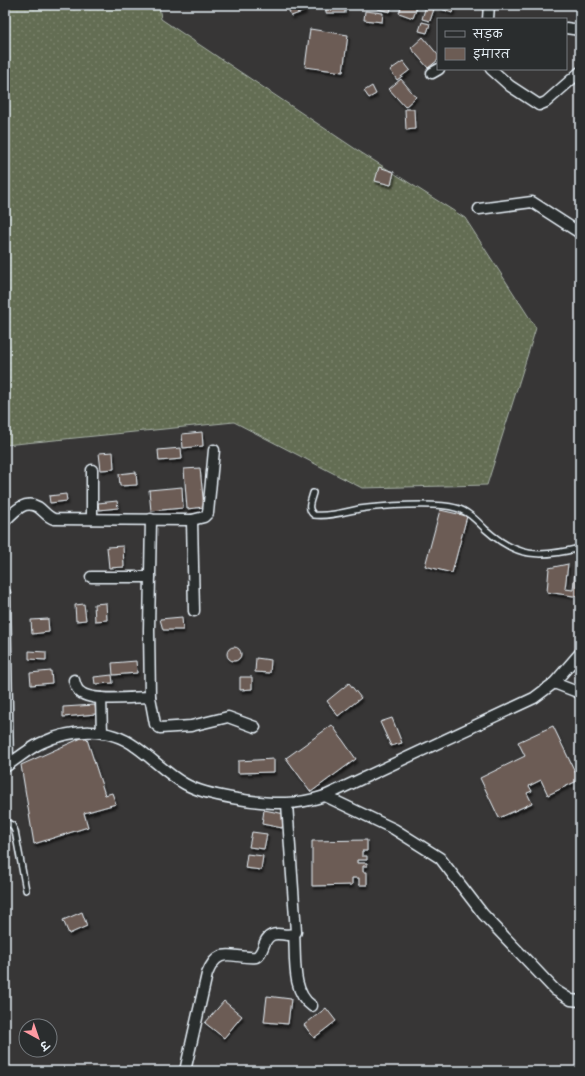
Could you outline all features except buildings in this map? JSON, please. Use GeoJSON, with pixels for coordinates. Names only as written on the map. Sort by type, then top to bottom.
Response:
{"type":"FeatureCollection","features":[{"type":"Feature","properties":{"kind":"street"},"geometry":{"type":"LineString","coordinates":[[488,18],[489,5]]}},
{"type":"Feature","properties":{"kind":"street"},"geometry":{"type":"LineString","coordinates":[[567,28],[580,30]]}},
{"type":"Feature","properties":{"kind":"street"},"geometry":{"type":"LineString","coordinates":[[492,70],[510,86],[539,105],[546,102],[580,72]]}},
{"type":"Feature","properties":{"kind":"street"},"geometry":{"type":"LineString","coordinates":[[479,209],[532,202],[580,233]]}},
{"type":"Feature","properties":{"kind":"street"},"geometry":{"type":"LineString","coordinates":[[5,521],[20,506],[26,505],[39,508],[52,519],[192,520],[204,517],[208,513],[214,450]]}},
{"type":"Feature","properties":{"kind":"street"},"geometry":{"type":"LineString","coordinates":[[92,470],[92,519]]}},
{"type":"Feature","properties":{"kind":"street"},"geometry":{"type":"LineString","coordinates":[[151,519],[150,697],[153,720],[156,726],[160,728],[191,726],[226,718],[254,727]]}},
{"type":"Feature","properties":{"kind":"street"},"geometry":{"type":"LineString","coordinates":[[192,520],[194,612]]}},
{"type":"Feature","properties":{"kind":"street"},"geometry":{"type":"LineString","coordinates":[[91,577],[150,577]]}},
{"type":"Feature","properties":{"kind":"street"},"geometry":{"type":"LineString","coordinates":[[5,593],[6,766]]}},
{"type":"Feature","properties":{"kind":"street"},"geometry":{"type":"LineString","coordinates":[[6,766],[40,743],[60,736],[73,733],[102,733],[129,742],[176,779],[193,788],[267,803],[287,804],[325,796],[534,698],[554,683],[580,653]]}},
{"type":"Feature","properties":{"kind":"street"},"geometry":{"type":"LineString","coordinates":[[74,680],[80,692],[88,696],[101,698],[150,697]]}},
{"type":"Feature","properties":{"kind":"street"},"geometry":{"type":"LineString","coordinates":[[554,683],[580,694]]}},
{"type":"Feature","properties":{"kind":"street"},"geometry":{"type":"LineString","coordinates":[[101,698],[102,733]]}},
{"type":"Feature","properties":{"kind":"street"},"geometry":{"type":"LineString","coordinates":[[325,796],[394,829],[440,858],[483,914],[555,990],[571,1000],[580,1001]]}},
{"type":"Feature","properties":{"kind":"street"},"geometry":{"type":"LineString","coordinates":[[287,804],[296,924],[294,934],[299,990],[305,1001],[312,1006]]}},
{"type":"Feature","properties":{"kind":"street"},"geometry":{"type":"LineString","coordinates":[[185,1071],[207,974],[214,961],[221,956],[231,954],[256,957],[260,955],[265,940],[269,936],[276,933],[289,936],[294,934]]}},
{"type":"Feature","properties":{"kind":"lane"},"geometry":{"type":"LineString","coordinates":[[313,493],[309,505],[314,515],[361,509],[444,506],[464,511],[498,541],[514,549],[532,554],[546,555],[580,548]]}},
{"type":"Feature","properties":{"kind":"lane"},"geometry":{"type":"LineString","coordinates":[[5,822],[12,825],[15,831],[26,890]]}},
{"type":"Feature","properties":{"kind":"green space"},"geometry":{"type":"Polygon","coordinates":[[[5,5],[159,5],[161,19],[357,150],[465,218],[536,328],[487,485],[362,488],[234,422],[5,445],[5,5]]]}}]}
